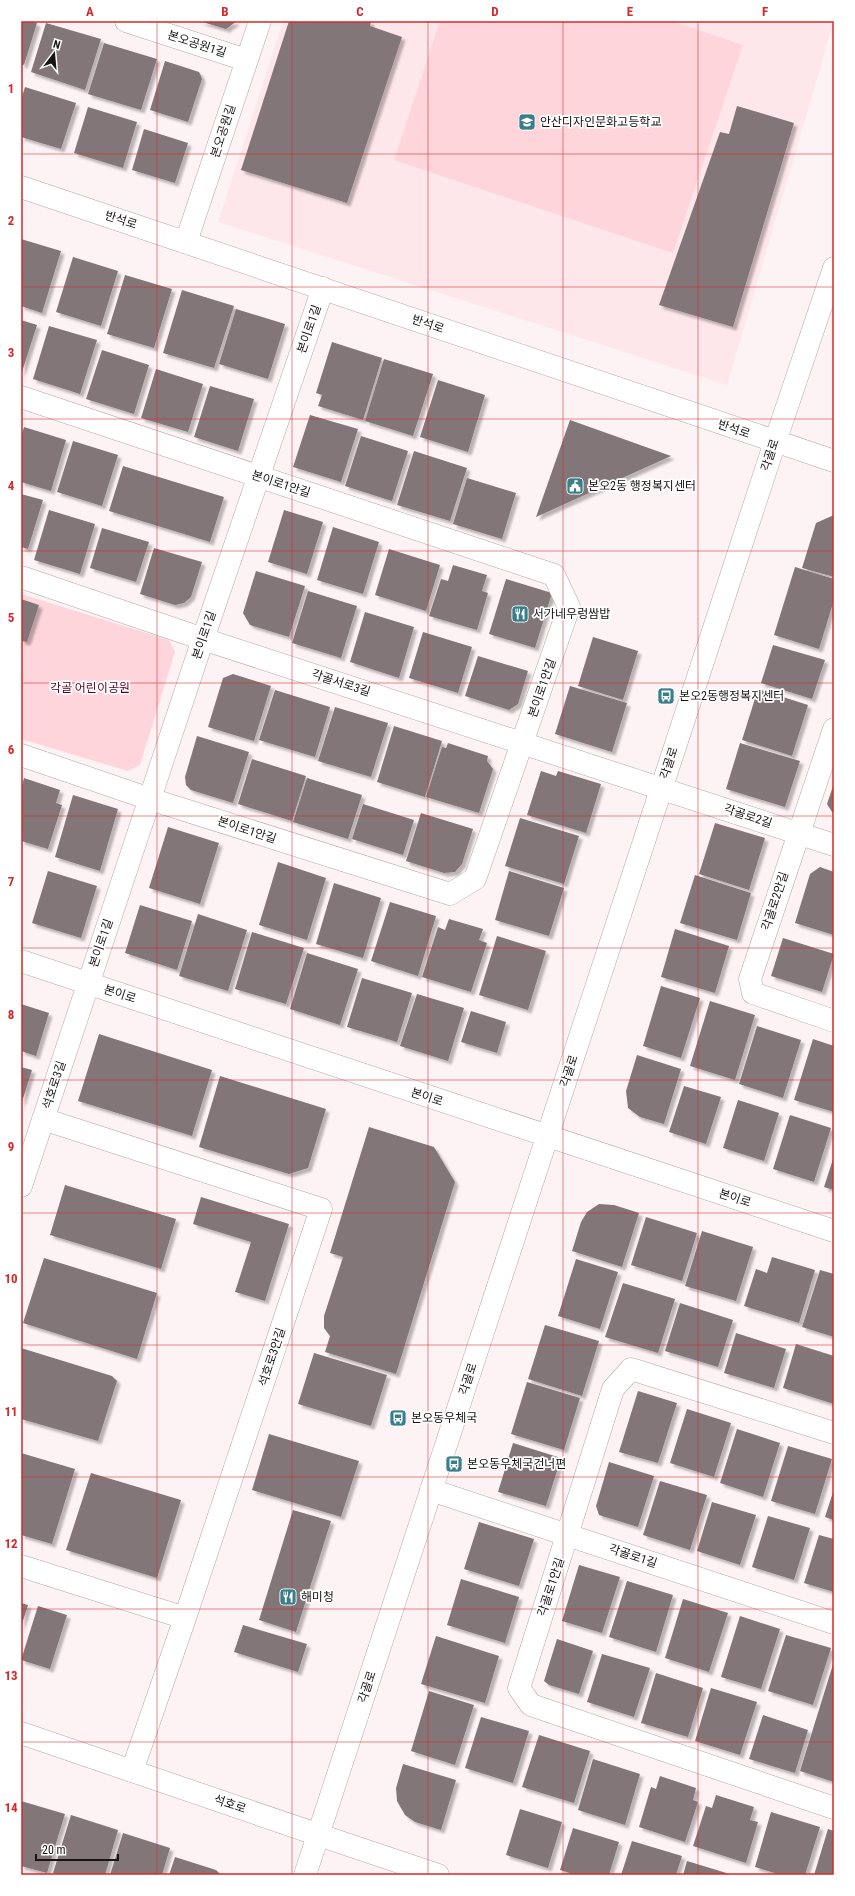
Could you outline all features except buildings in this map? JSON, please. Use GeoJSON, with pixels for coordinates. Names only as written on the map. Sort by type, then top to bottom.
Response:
{"type":"FeatureCollection","features":[{"type":"Feature","properties":{"kind":"street","name":"본오공원1길"},"geometry":{"type":"LineString","coordinates":[[126,21],[246,60]]}},
{"type":"Feature","properties":{"kind":"street","name":"본오공원길"},"geometry":{"type":"LineString","coordinates":[[186,242],[260,21]]}},
{"type":"Feature","properties":{"kind":"street","name":"반석로"},"geometry":{"type":"LineString","coordinates":[[21,188],[323,288],[834,461]]}},
{"type":"Feature","properties":{"kind":"street","name":"각골로"},"geometry":{"type":"LineString","coordinates":[[305,1875],[775,442],[834,268]]}},
{"type":"Feature","properties":{"kind":"street","name":"본이로1길"},"geometry":{"type":"LineString","coordinates":[[88,984],[258,476],[323,288]]}},
{"type":"Feature","properties":{"kind":"street","name":"본이로1안길"},"geometry":{"type":"LineString","coordinates":[[21,397],[554,575],[569,607],[475,879],[450,894],[150,799],[21,755]]}},
{"type":"Feature","properties":{"kind":"street","name":"각골서로3길"},"geometry":{"type":"LineString","coordinates":[[21,577],[203,639],[662,787]]}},
{"type":"Feature","properties":{"kind":"street","name":"각골로2안길"},"geometry":{"type":"LineString","coordinates":[[834,729],[798,832],[750,979],[753,993],[834,1021]]}},
{"type":"Feature","properties":{"kind":"street","name":"각골로2길"},"geometry":{"type":"LineString","coordinates":[[662,787],[834,845]]}},
{"type":"Feature","properties":{"kind":"street","name":"본이로"},"geometry":{"type":"LineString","coordinates":[[21,961],[834,1231]]}},
{"type":"Feature","properties":{"kind":"street","name":"석호로3길"},"geometry":{"type":"LineString","coordinates":[[21,1186],[28,1142],[43,1118],[88,984]]}},
{"type":"Feature","properties":{"kind":"street","name":"석호로3안길"},"geometry":{"type":"LineString","coordinates":[[43,1118],[321,1209],[185,1618]]}},
{"type":"Feature","properties":{"kind":"street","name":"각골로1안길"},"geometry":{"type":"LineString","coordinates":[[834,1434],[631,1369],[613,1389],[519,1688],[531,1705],[834,1808]]}},
{"type":"Feature","properties":{"kind":"street","name":"각골로1길"},"geometry":{"type":"LineString","coordinates":[[431,1490],[834,1623]]}},
{"type":"Feature","properties":{"kind":"street"},"geometry":{"type":"LineString","coordinates":[[21,1566],[185,1618],[132,1770]]}},
{"type":"Feature","properties":{"kind":"street","name":"석호로"},"geometry":{"type":"LineString","coordinates":[[21,1733],[438,1875]]}},
{"type":"Feature","properties":{"kind":"shaded area","name":"안산디자인문화고등학교"},"geometry":{"type":"Polygon","coordinates":[[[283,21],[834,21],[727,385],[218,222],[283,21]]]}},
{"type":"Feature","properties":{"kind":"green space"},"geometry":{"type":"Polygon","coordinates":[[[440,21],[672,21],[743,45],[673,253],[394,160],[440,21]]]}},
{"type":"Feature","properties":{"kind":"green space","name":"각골 어린이공원"},"geometry":{"type":"Polygon","coordinates":[[[21,594],[169,640],[175,652],[140,765],[128,771],[21,739],[21,594]]]}},
{"type":"Feature","properties":{"kind":"place","name":"안산디자인문화고등학교"},"geometry":{"type":"Point","coordinates":[527,122]}},
{"type":"Feature","properties":{"kind":"place","name":"본오2동 행정복지센터"},"geometry":{"type":"Point","coordinates":[575,486]}},
{"type":"Feature","properties":{"kind":"place","name":"서가네우렁쌈밥"},"geometry":{"type":"Point","coordinates":[520,614]}},
{"type":"Feature","properties":{"kind":"place","name":"본오2동행정복지센터"},"geometry":{"type":"Point","coordinates":[666,696]}},
{"type":"Feature","properties":{"kind":"place","name":"본오동우체국"},"geometry":{"type":"Point","coordinates":[398,1418]}},
{"type":"Feature","properties":{"kind":"place","name":"본오동우체국건너편"},"geometry":{"type":"Point","coordinates":[454,1464]}},
{"type":"Feature","properties":{"kind":"place","name":"해미청"},"geometry":{"type":"Point","coordinates":[288,1597]}}]}
